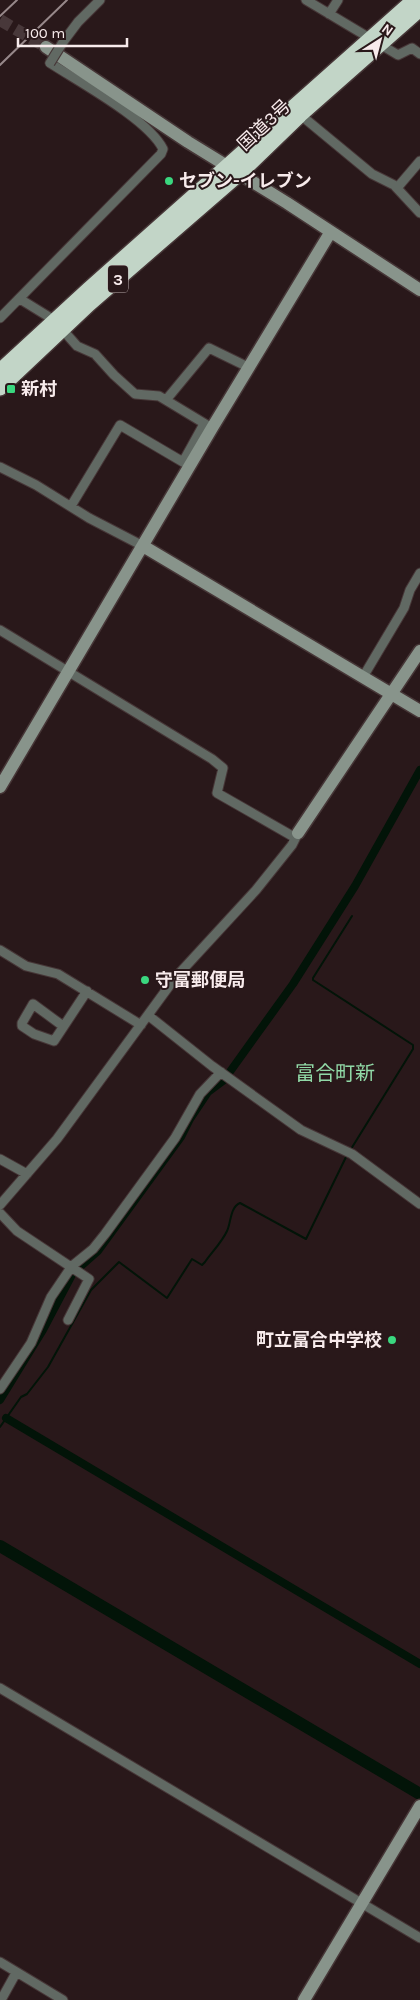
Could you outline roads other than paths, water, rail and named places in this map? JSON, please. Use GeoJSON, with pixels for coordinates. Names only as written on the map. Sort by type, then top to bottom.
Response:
{"type":"FeatureCollection","features":[{"type":"Feature","properties":{"kind":"highway","name":"国道3号"},"geometry":{"type":"LineString","coordinates":[[375,42],[414,0]]}},
{"type":"Feature","properties":{"kind":"highway","name":"国道3号"},"geometry":{"type":"LineString","coordinates":[[0,371],[58,325],[234,170],[375,42],[420,9]]}},
{"type":"Feature","properties":{"kind":"highway","name":"国道3号"},"geometry":{"type":"LineString","coordinates":[[0,388],[58,325]]}},
{"type":"Feature","properties":{"kind":"street"},"geometry":{"type":"LineString","coordinates":[[0,318],[161,154],[163,149],[158,138],[50,62],[78,22],[100,0]]}},
{"type":"Feature","properties":{"kind":"street"},"geometry":{"type":"LineString","coordinates":[[306,0],[398,56],[412,48],[420,54]]}},
{"type":"Feature","properties":{"kind":"street"},"geometry":{"type":"LineString","coordinates":[[329,14],[338,0]]}},
{"type":"Feature","properties":{"kind":"street"},"geometry":{"type":"LineString","coordinates":[[46,47],[420,290]]}},
{"type":"Feature","properties":{"kind":"street"},"geometry":{"type":"LineString","coordinates":[[297,111],[372,174],[396,188],[420,213]]}},
{"type":"Feature","properties":{"kind":"street"},"geometry":{"type":"LineString","coordinates":[[396,188],[420,161]]}},
{"type":"Feature","properties":{"kind":"street"},"geometry":{"type":"LineString","coordinates":[[71,506],[120,424],[183,462],[248,367],[330,233]]}},
{"type":"Feature","properties":{"kind":"street"},"geometry":{"type":"LineString","coordinates":[[20,299],[58,325],[77,346],[99,357],[114,375],[135,394],[151,394],[166,400],[208,426]]}},
{"type":"Feature","properties":{"kind":"street"},"geometry":{"type":"LineString","coordinates":[[166,400],[209,348],[248,367]]}},
{"type":"Feature","properties":{"kind":"street"},"geometry":{"type":"LineString","coordinates":[[0,787],[142,546],[208,426]]}},
{"type":"Feature","properties":{"kind":"street"},"geometry":{"type":"LineString","coordinates":[[0,467],[142,546],[420,711]]}},
{"type":"Feature","properties":{"kind":"street"},"geometry":{"type":"LineString","coordinates":[[363,677],[404,608],[410,590],[420,573]]}},
{"type":"Feature","properties":{"kind":"street"},"geometry":{"type":"LineString","coordinates":[[0,630],[212,759],[223,768],[217,793],[296,835]]}},
{"type":"Feature","properties":{"kind":"street"},"geometry":{"type":"LineString","coordinates":[[0,1205],[57,1138],[175,978],[256,890],[292,845],[296,835],[420,652]]}},
{"type":"Feature","properties":{"kind":"street"},"geometry":{"type":"LineString","coordinates":[[0,950],[26,966],[58,974],[142,1025]]}},
{"type":"Feature","properties":{"kind":"street"},"geometry":{"type":"LineString","coordinates":[[63,1026],[34,1004],[27,1011],[22,1023],[22,1026],[28,1031],[54,1041],[88,991]]}},
{"type":"Feature","properties":{"kind":"street"},"geometry":{"type":"LineString","coordinates":[[148,1016],[301,1130],[352,1154],[420,1204]]}},
{"type":"Feature","properties":{"kind":"street"},"geometry":{"type":"LineString","coordinates":[[0,1389],[31,1343],[51,1297],[105,1234],[175,1138],[200,1094],[225,1075]]}},
{"type":"Feature","properties":{"kind":"street"},"geometry":{"type":"LineString","coordinates":[[0,1159],[27,1174]]}},
{"type":"Feature","properties":{"kind":"street"},"geometry":{"type":"LineString","coordinates":[[0,1213],[17,1231],[89,1279],[68,1320]]}},
{"type":"Feature","properties":{"kind":"street"},"geometry":{"type":"LineString","coordinates":[[0,1688],[420,1938]]}},
{"type":"Feature","properties":{"kind":"street"},"geometry":{"type":"LineString","coordinates":[[304,2000],[420,1806]]}},
{"type":"Feature","properties":{"kind":"street"},"geometry":{"type":"LineString","coordinates":[[0,1962],[63,2000]]}},
{"type":"Feature","properties":{"kind":"street"},"geometry":{"type":"LineString","coordinates":[[1,2000],[16,1973]]}},
{"type":"Feature","properties":{"kind":"waterway"},"geometry":{"type":"LineString","coordinates":[[0,1400],[43,1330],[73,1273],[98,1251],[181,1137],[190,1119],[208,1092],[224,1080],[293,984],[355,886],[420,770]]}},
{"type":"Feature","properties":{"kind":"waterway"},"geometry":{"type":"LineString","coordinates":[[351,1149],[413,1049],[413,1045],[313,980],[352,916]]}},
{"type":"Feature","properties":{"kind":"waterway"},"geometry":{"type":"LineString","coordinates":[[0,1427],[21,1397],[27,1394],[48,1367],[91,1290],[119,1262],[167,1298],[192,1259],[202,1265],[217,1247],[227,1231],[234,1208],[240,1203],[306,1239],[347,1155]]}},
{"type":"Feature","properties":{"kind":"waterway"},"geometry":{"type":"LineString","coordinates":[[6,1418],[420,1664]]}},
{"type":"Feature","properties":{"kind":"waterway"},"geometry":{"type":"LineString","coordinates":[[0,1546],[420,1794]]}},
{"type":"Feature","properties":{"kind":"tunnel"},"geometry":{"type":"LineString","coordinates":[[0,20],[46,47]]}},
{"type":"Feature","properties":{"kind":"railway"},"geometry":{"type":"LineString","coordinates":[[0,16],[17,0]]}},
{"type":"Feature","properties":{"kind":"railway"},"geometry":{"type":"LineString","coordinates":[[0,65],[67,0]]}},
{"type":"Feature","properties":{"kind":"place","name":"セブン-イレブン"},"geometry":{"type":"Point","coordinates":[169,181]}},
{"type":"Feature","properties":{"kind":"place","name":"新村"},"geometry":{"type":"Point","coordinates":[11,389]}},
{"type":"Feature","properties":{"kind":"place","name":"守富郵便局"},"geometry":{"type":"Point","coordinates":[145,980]}},
{"type":"Feature","properties":{"kind":"place","name":"町立富合中学校"},"geometry":{"type":"Point","coordinates":[392,1340]}},
{"type":"Feature","properties":{"kind":"district","name":"富合町新"},"geometry":{"type":"Point","coordinates":[335,1073]}}]}
